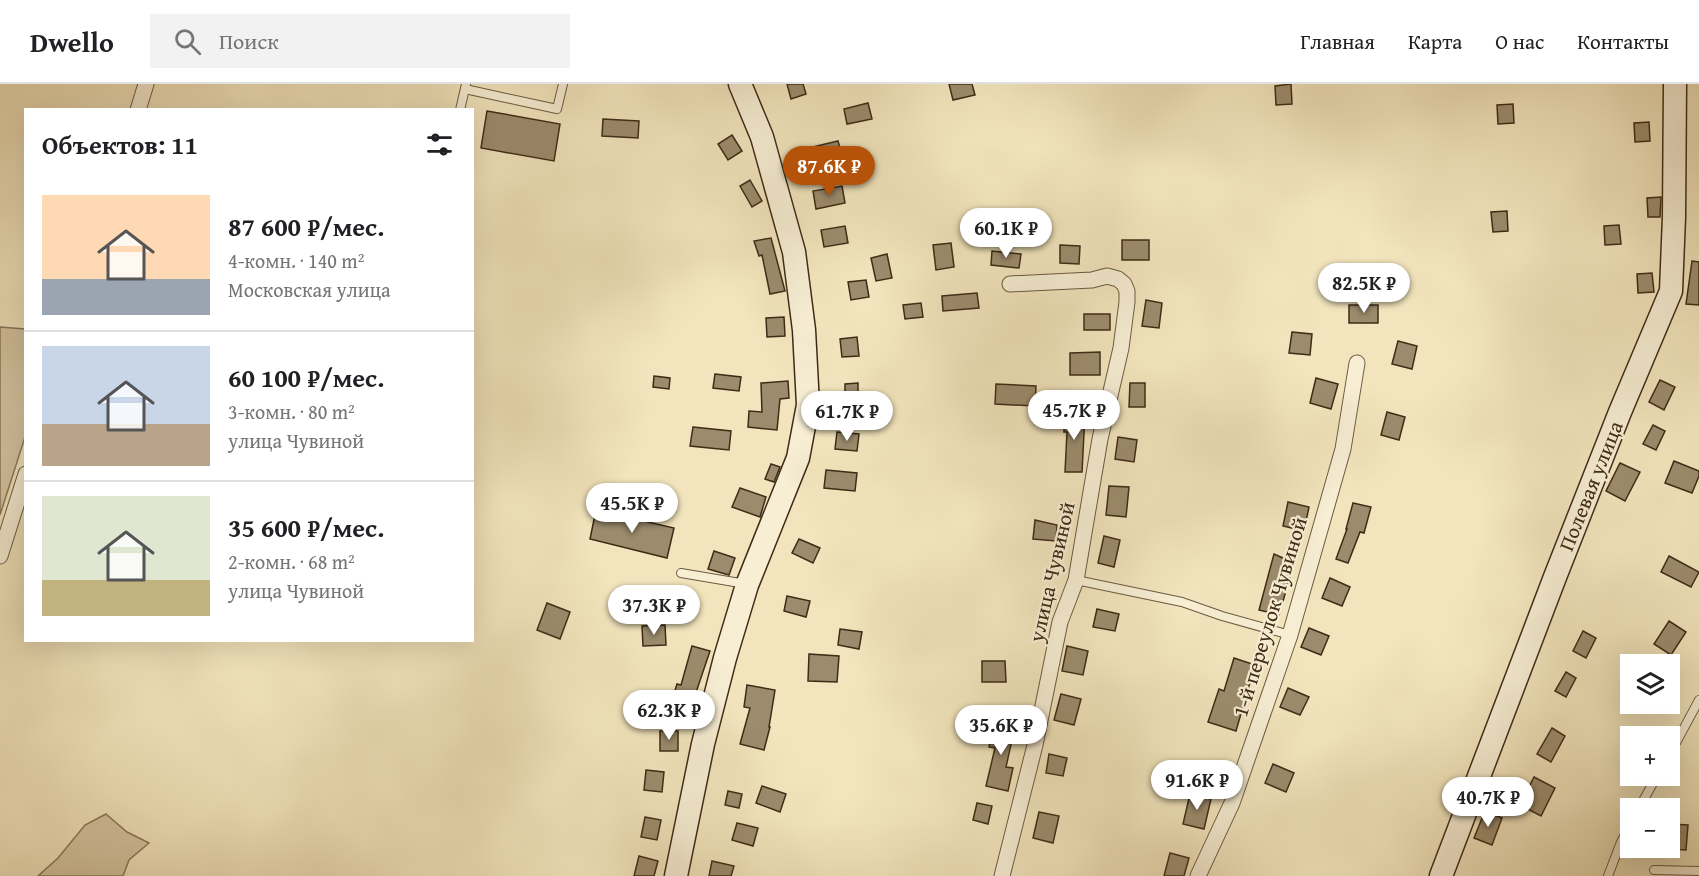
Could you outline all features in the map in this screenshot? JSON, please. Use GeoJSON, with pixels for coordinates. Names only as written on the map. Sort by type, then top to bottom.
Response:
{"type":"FeatureCollection","features":[{"type":"Feature","properties":{"kind":"street"},"geometry":{"type":"LineString","coordinates":[[139,108],[146,84]]}},
{"type":"Feature","properties":{"kind":"street"},"geometry":{"type":"LineString","coordinates":[[676,876],[706,733],[725,658],[747,585],[798,458],[808,405],[804,330],[794,252],[762,137],[740,84]]}},
{"type":"Feature","properties":{"kind":"street","name":"Полевая улица"},"geometry":{"type":"LineString","coordinates":[[1441,876],[1555,576],[1671,291],[1675,84]]}},
{"type":"Feature","properties":{"kind":"street","name":"улица Чувиной"},"geometry":{"type":"LineString","coordinates":[[1002,876],[1035,745],[1060,622],[1076,580],[1100,439],[1121,348],[1127,291],[1118,279],[1107,276],[1092,280],[1010,284]]}},
{"type":"Feature","properties":{"kind":"street","name":"1-й переулок Чувиной"},"geometry":{"type":"LineString","coordinates":[[1198,876],[1232,803],[1290,635],[1343,449],[1357,363]]}},
{"type":"Feature","properties":{"kind":"street"},"geometry":{"type":"LineString","coordinates":[[0,556],[24,480]]}},
{"type":"Feature","properties":{"kind":"lane"},"geometry":{"type":"LineString","coordinates":[[460,108],[465,87],[556,109],[563,84]]}},
{"type":"Feature","properties":{"kind":"lane"},"geometry":{"type":"LineString","coordinates":[[681,573],[747,585]]}},
{"type":"Feature","properties":{"kind":"lane"},"geometry":{"type":"LineString","coordinates":[[1076,580],[1182,602],[1290,635]]}},
{"type":"Feature","properties":{"kind":"lane"},"geometry":{"type":"LineString","coordinates":[[1680,735],[1699,700]]}},
{"type":"Feature","properties":{"kind":"lane"},"geometry":{"type":"LineString","coordinates":[[1608,876],[1620,845]]}},
{"type":"Feature","properties":{"kind":"lane"},"geometry":{"type":"LineString","coordinates":[[1654,870],[1699,871]]}},
{"type":"Feature","properties":{"kind":"shaded area"},"geometry":{"type":"Polygon","coordinates":[[[0,327],[24,329],[24,440],[0,515],[0,327]]]}},
{"type":"Feature","properties":{"kind":"shaded area"},"geometry":{"type":"Polygon","coordinates":[[[106,814],[127,832],[149,843],[129,860],[123,876],[38,876],[58,858],[85,825],[106,814]]]}},
{"type":"Feature","properties":{"kind":"building"},"geometry":{"type":"Polygon","coordinates":[[[787,84],[803,84],[806,94],[791,99],[787,84]]]}},
{"type":"Feature","properties":{"kind":"building"},"geometry":{"type":"Polygon","coordinates":[[[949,84],[972,84],[975,95],[953,100],[949,84]]]}},
{"type":"Feature","properties":{"kind":"building"},"geometry":{"type":"Polygon","coordinates":[[[1291,84],[1292,104],[1276,105],[1275,86],[1291,84]]]}},
{"type":"Feature","properties":{"kind":"building"},"geometry":{"type":"Polygon","coordinates":[[[868,103],[872,119],[847,124],[844,109],[868,103]]]}},
{"type":"Feature","properties":{"kind":"building"},"geometry":{"type":"Polygon","coordinates":[[[1513,104],[1514,123],[1498,124],[1497,105],[1513,104]]]}},
{"type":"Feature","properties":{"kind":"building"},"geometry":{"type":"Polygon","coordinates":[[[487,111],[560,124],[554,161],[481,148],[487,111]]]}},
{"type":"Feature","properties":{"kind":"building"},"geometry":{"type":"Polygon","coordinates":[[[603,119],[639,121],[638,138],[602,136],[603,119]]]}},
{"type":"Feature","properties":{"kind":"building"},"geometry":{"type":"Polygon","coordinates":[[[1649,122],[1650,141],[1635,142],[1634,123],[1649,122]]]}},
{"type":"Feature","properties":{"kind":"building"},"geometry":{"type":"Polygon","coordinates":[[[732,135],[742,151],[728,160],[718,144],[732,135]]]}},
{"type":"Feature","properties":{"kind":"building"},"geometry":{"type":"Polygon","coordinates":[[[838,141],[844,163],[805,173],[800,150],[838,141]]]}},
{"type":"Feature","properties":{"kind":"building"},"geometry":{"type":"Polygon","coordinates":[[[750,180],[762,201],[752,207],[740,186],[750,180]]]}},
{"type":"Feature","properties":{"kind":"building"},"geometry":{"type":"Polygon","coordinates":[[[842,186],[845,203],[816,209],[813,191],[842,186]]]}},
{"type":"Feature","properties":{"kind":"building"},"geometry":{"type":"Polygon","coordinates":[[[1661,197],[1660,217],[1648,217],[1647,198],[1661,197]]]}},
{"type":"Feature","properties":{"kind":"building"},"geometry":{"type":"Polygon","coordinates":[[[1507,211],[1508,231],[1493,232],[1491,212],[1507,211]]]}},
{"type":"Feature","properties":{"kind":"building"},"geometry":{"type":"Polygon","coordinates":[[[1619,225],[1621,244],[1605,245],[1604,226],[1619,225]]]}},
{"type":"Feature","properties":{"kind":"building"},"geometry":{"type":"Polygon","coordinates":[[[845,226],[848,243],[824,247],[821,230],[845,226]]]}},
{"type":"Feature","properties":{"kind":"building"},"geometry":{"type":"Polygon","coordinates":[[[771,238],[785,291],[770,294],[762,255],[759,256],[754,241],[771,238]]]}},
{"type":"Feature","properties":{"kind":"building"},"geometry":{"type":"Polygon","coordinates":[[[1122,240],[1149,240],[1149,260],[1122,260],[1122,240]]]}},
{"type":"Feature","properties":{"kind":"building"},"geometry":{"type":"Polygon","coordinates":[[[951,243],[954,267],[936,270],[933,245],[951,243]]]}},
{"type":"Feature","properties":{"kind":"building"},"geometry":{"type":"Polygon","coordinates":[[[1060,245],[1080,246],[1079,264],[1060,263],[1060,245]]]}},
{"type":"Feature","properties":{"kind":"building"},"geometry":{"type":"Polygon","coordinates":[[[992,251],[1021,254],[1019,268],[991,265],[992,251]]]}},
{"type":"Feature","properties":{"kind":"building"},"geometry":{"type":"Polygon","coordinates":[[[887,254],[892,278],[876,281],[871,258],[887,254]]]}},
{"type":"Feature","properties":{"kind":"building"},"geometry":{"type":"Polygon","coordinates":[[[1692,261],[1699,262],[1699,305],[1686,304],[1692,261]]]}},
{"type":"Feature","properties":{"kind":"building"},"geometry":{"type":"Polygon","coordinates":[[[1652,273],[1654,292],[1638,293],[1637,274],[1652,273]]]}},
{"type":"Feature","properties":{"kind":"building"},"geometry":{"type":"Polygon","coordinates":[[[866,280],[869,297],[851,300],[848,282],[866,280]]]}},
{"type":"Feature","properties":{"kind":"building"},"geometry":{"type":"Polygon","coordinates":[[[977,293],[979,308],[943,311],[942,296],[977,293]]]}},
{"type":"Feature","properties":{"kind":"building"},"geometry":{"type":"Polygon","coordinates":[[[1146,300],[1162,303],[1159,328],[1142,326],[1146,300]]]}},
{"type":"Feature","properties":{"kind":"building"},"geometry":{"type":"Polygon","coordinates":[[[921,303],[923,317],[905,319],[903,305],[921,303]]]}},
{"type":"Feature","properties":{"kind":"building"},"geometry":{"type":"Polygon","coordinates":[[[1349,305],[1378,305],[1378,323],[1349,323],[1349,305]]]}},
{"type":"Feature","properties":{"kind":"building"},"geometry":{"type":"Polygon","coordinates":[[[1084,314],[1110,314],[1110,330],[1084,330],[1084,314]]]}},
{"type":"Feature","properties":{"kind":"building"},"geometry":{"type":"Polygon","coordinates":[[[784,317],[785,336],[767,337],[766,318],[784,317]]]}},
{"type":"Feature","properties":{"kind":"building"},"geometry":{"type":"Polygon","coordinates":[[[1292,332],[1312,334],[1310,355],[1289,353],[1292,332]]]}},
{"type":"Feature","properties":{"kind":"building"},"geometry":{"type":"Polygon","coordinates":[[[857,337],[859,356],[842,357],[840,339],[857,337]]]}},
{"type":"Feature","properties":{"kind":"building"},"geometry":{"type":"Polygon","coordinates":[[[1398,341],[1417,346],[1412,369],[1392,364],[1398,341]]]}},
{"type":"Feature","properties":{"kind":"building"},"geometry":{"type":"Polygon","coordinates":[[[1100,352],[1100,375],[1070,375],[1070,353],[1100,352]]]}},
{"type":"Feature","properties":{"kind":"building"},"geometry":{"type":"Polygon","coordinates":[[[715,374],[741,377],[739,391],[713,388],[715,374]]]}},
{"type":"Feature","properties":{"kind":"building"},"geometry":{"type":"Polygon","coordinates":[[[654,376],[670,378],[669,389],[653,387],[654,376]]]}},
{"type":"Feature","properties":{"kind":"building"},"geometry":{"type":"Polygon","coordinates":[[[1316,378],[1338,384],[1331,409],[1310,403],[1316,378]]]}},
{"type":"Feature","properties":{"kind":"building"},"geometry":{"type":"Polygon","coordinates":[[[1660,380],[1675,387],[1664,410],[1649,402],[1660,380]]]}},
{"type":"Feature","properties":{"kind":"building"},"geometry":{"type":"Polygon","coordinates":[[[788,381],[789,398],[780,399],[777,430],[748,427],[749,411],[762,412],[761,383],[788,381]]]}},
{"type":"Feature","properties":{"kind":"building"},"geometry":{"type":"Polygon","coordinates":[[[858,383],[858,408],[845,408],[845,384],[858,383]]]}},
{"type":"Feature","properties":{"kind":"building"},"geometry":{"type":"Polygon","coordinates":[[[1130,383],[1145,383],[1145,407],[1129,407],[1130,383]]]}},
{"type":"Feature","properties":{"kind":"building"},"geometry":{"type":"Polygon","coordinates":[[[996,384],[1036,386],[1035,406],[995,404],[996,384]]]}},
{"type":"Feature","properties":{"kind":"building"},"geometry":{"type":"Polygon","coordinates":[[[1387,412],[1405,417],[1399,440],[1381,435],[1387,412]]]}},
{"type":"Feature","properties":{"kind":"building"},"geometry":{"type":"Polygon","coordinates":[[[1064,413],[1085,413],[1082,472],[1065,472],[1067,432],[1064,432],[1064,413]]]}},
{"type":"Feature","properties":{"kind":"building"},"geometry":{"type":"Polygon","coordinates":[[[1653,425],[1665,431],[1656,450],[1643,444],[1653,425]]]}},
{"type":"Feature","properties":{"kind":"building"},"geometry":{"type":"Polygon","coordinates":[[[693,427],[731,431],[729,450],[690,446],[693,427]]]}},
{"type":"Feature","properties":{"kind":"building"},"geometry":{"type":"Polygon","coordinates":[[[837,432],[859,434],[857,451],[835,449],[837,432]]]}},
{"type":"Feature","properties":{"kind":"building"},"geometry":{"type":"Polygon","coordinates":[[[1118,437],[1137,440],[1134,462],[1115,459],[1118,437]]]}},
{"type":"Feature","properties":{"kind":"building"},"geometry":{"type":"Polygon","coordinates":[[[1674,461],[1699,471],[1692,493],[1665,483],[1674,461]]]}},
{"type":"Feature","properties":{"kind":"building"},"geometry":{"type":"Polygon","coordinates":[[[1620,463],[1640,472],[1625,501],[1606,491],[1620,463]]]}},
{"type":"Feature","properties":{"kind":"building"},"geometry":{"type":"Polygon","coordinates":[[[771,464],[780,467],[774,482],[765,479],[771,464]]]}},
{"type":"Feature","properties":{"kind":"building"},"geometry":{"type":"Polygon","coordinates":[[[826,470],[857,473],[855,491],[824,488],[826,470]]]}},
{"type":"Feature","properties":{"kind":"building"},"geometry":{"type":"Polygon","coordinates":[[[1109,486],[1129,487],[1126,517],[1106,515],[1109,486]]]}},
{"type":"Feature","properties":{"kind":"building"},"geometry":{"type":"Polygon","coordinates":[[[740,488],[766,497],[760,517],[732,507],[740,488]]]}},
{"type":"Feature","properties":{"kind":"building"},"geometry":{"type":"Polygon","coordinates":[[[1288,502],[1309,507],[1304,531],[1283,526],[1288,502]]]}},
{"type":"Feature","properties":{"kind":"building"},"geometry":{"type":"Polygon","coordinates":[[[1353,503],[1371,507],[1364,533],[1360,532],[1348,563],[1336,559],[1347,529],[1353,503]]]}},
{"type":"Feature","properties":{"kind":"building"},"geometry":{"type":"Polygon","coordinates":[[[596,510],[674,528],[667,558],[590,539],[596,510]]]}},
{"type":"Feature","properties":{"kind":"building"},"geometry":{"type":"Polygon","coordinates":[[[1035,520],[1057,525],[1056,541],[1033,539],[1035,520]]]}},
{"type":"Feature","properties":{"kind":"building"},"geometry":{"type":"Polygon","coordinates":[[[1104,536],[1120,540],[1114,567],[1098,563],[1104,536]]]}},
{"type":"Feature","properties":{"kind":"building"},"geometry":{"type":"Polygon","coordinates":[[[799,539],[820,548],[813,563],[792,553],[799,539]]]}},
{"type":"Feature","properties":{"kind":"building"},"geometry":{"type":"Polygon","coordinates":[[[714,551],[735,558],[729,575],[708,569],[714,551]]]}},
{"type":"Feature","properties":{"kind":"building"},"geometry":{"type":"Polygon","coordinates":[[[1274,554],[1294,563],[1279,615],[1259,610],[1274,554]]]}},
{"type":"Feature","properties":{"kind":"building"},"geometry":{"type":"Polygon","coordinates":[[[1669,556],[1699,572],[1691,587],[1661,572],[1669,556]]]}},
{"type":"Feature","properties":{"kind":"building"},"geometry":{"type":"Polygon","coordinates":[[[1330,578],[1350,587],[1342,606],[1322,598],[1330,578]]]}},
{"type":"Feature","properties":{"kind":"building"},"geometry":{"type":"Polygon","coordinates":[[[787,596],[810,601],[806,617],[784,611],[787,596]]]}},
{"type":"Feature","properties":{"kind":"building"},"geometry":{"type":"Polygon","coordinates":[[[547,603],[570,612],[560,639],[537,630],[547,603]]]}},
{"type":"Feature","properties":{"kind":"building"},"geometry":{"type":"Polygon","coordinates":[[[1097,609],[1119,614],[1115,631],[1093,627],[1097,609]]]}},
{"type":"Feature","properties":{"kind":"building"},"geometry":{"type":"Polygon","coordinates":[[[1669,621],[1686,632],[1672,654],[1654,644],[1669,621]]]}},
{"type":"Feature","properties":{"kind":"building"},"geometry":{"type":"Polygon","coordinates":[[[665,625],[666,645],[643,646],[642,626],[665,625]]]}},
{"type":"Feature","properties":{"kind":"building"},"geometry":{"type":"Polygon","coordinates":[[[1309,628],[1329,636],[1321,655],[1301,647],[1309,628]]]}},
{"type":"Feature","properties":{"kind":"building"},"geometry":{"type":"Polygon","coordinates":[[[840,629],[862,632],[859,649],[838,645],[840,629]]]}},
{"type":"Feature","properties":{"kind":"building"},"geometry":{"type":"Polygon","coordinates":[[[1583,631],[1596,638],[1586,658],[1573,651],[1583,631]]]}},
{"type":"Feature","properties":{"kind":"building"},"geometry":{"type":"Polygon","coordinates":[[[692,646],[710,651],[689,713],[670,707],[677,684],[681,685],[692,646]]]}},
{"type":"Feature","properties":{"kind":"building"},"geometry":{"type":"Polygon","coordinates":[[[1067,646],[1088,651],[1083,675],[1062,671],[1067,646]]]}},
{"type":"Feature","properties":{"kind":"building"},"geometry":{"type":"Polygon","coordinates":[[[809,654],[839,656],[837,682],[808,681],[809,654]]]}},
{"type":"Feature","properties":{"kind":"building"},"geometry":{"type":"Polygon","coordinates":[[[1234,658],[1255,665],[1236,731],[1208,722],[1219,689],[1224,691],[1234,658]]]}},
{"type":"Feature","properties":{"kind":"building"},"geometry":{"type":"Polygon","coordinates":[[[982,661],[1005,661],[1006,682],[982,682],[982,661]]]}},
{"type":"Feature","properties":{"kind":"building"},"geometry":{"type":"Polygon","coordinates":[[[1566,672],[1576,678],[1566,697],[1555,691],[1566,672]]]}},
{"type":"Feature","properties":{"kind":"building"},"geometry":{"type":"Polygon","coordinates":[[[747,685],[775,690],[764,750],[740,744],[750,708],[744,707],[747,685]]]}},
{"type":"Feature","properties":{"kind":"building"},"geometry":{"type":"Polygon","coordinates":[[[1288,688],[1309,697],[1300,715],[1280,707],[1288,688]]]}},
{"type":"Feature","properties":{"kind":"building"},"geometry":{"type":"Polygon","coordinates":[[[1061,694],[1081,699],[1074,725],[1054,720],[1061,694]]]}},
{"type":"Feature","properties":{"kind":"building"},"geometry":{"type":"Polygon","coordinates":[[[995,721],[1015,726],[1006,767],[1013,768],[1008,791],[986,786],[995,748],[989,747],[995,721]]]}},
{"type":"Feature","properties":{"kind":"building"},"geometry":{"type":"Polygon","coordinates":[[[1552,728],[1565,736],[1551,762],[1537,754],[1552,728]]]}},
{"type":"Feature","properties":{"kind":"building"},"geometry":{"type":"Polygon","coordinates":[[[660,731],[678,731],[678,751],[660,751],[660,731]]]}},
{"type":"Feature","properties":{"kind":"building"},"geometry":{"type":"Polygon","coordinates":[[[1049,754],[1067,758],[1063,776],[1046,773],[1049,754]]]}},
{"type":"Feature","properties":{"kind":"building"},"geometry":{"type":"Polygon","coordinates":[[[1273,764],[1294,773],[1286,792],[1265,783],[1273,764]]]}},
{"type":"Feature","properties":{"kind":"building"},"geometry":{"type":"Polygon","coordinates":[[[646,770],[664,772],[662,792],[644,790],[646,770]]]}},
{"type":"Feature","properties":{"kind":"building"},"geometry":{"type":"Polygon","coordinates":[[[1534,777],[1555,788],[1541,816],[1520,805],[1534,777]]]}},
{"type":"Feature","properties":{"kind":"building"},"geometry":{"type":"Polygon","coordinates":[[[762,786],[786,794],[780,812],[756,803],[762,786]]]}},
{"type":"Feature","properties":{"kind":"building"},"geometry":{"type":"Polygon","coordinates":[[[728,791],[742,794],[739,808],[725,805],[728,791]]]}},
{"type":"Feature","properties":{"kind":"building"},"geometry":{"type":"Polygon","coordinates":[[[1190,794],[1211,799],[1204,829],[1183,824],[1190,794]]]}},
{"type":"Feature","properties":{"kind":"building"},"geometry":{"type":"Polygon","coordinates":[[[977,803],[992,806],[988,824],[973,820],[977,803]]]}},
{"type":"Feature","properties":{"kind":"building"},"geometry":{"type":"Polygon","coordinates":[[[1485,811],[1502,818],[1492,845],[1474,838],[1485,811]]]}},
{"type":"Feature","properties":{"kind":"building"},"geometry":{"type":"Polygon","coordinates":[[[1039,812],[1059,816],[1053,843],[1033,838],[1039,812]]]}},
{"type":"Feature","properties":{"kind":"building"},"geometry":{"type":"Polygon","coordinates":[[[645,817],[661,820],[657,840],[641,837],[645,817]]]}},
{"type":"Feature","properties":{"kind":"building"},"geometry":{"type":"Polygon","coordinates":[[[737,823],[758,828],[753,846],[732,840],[737,823]]]}},
{"type":"Feature","properties":{"kind":"building"},"geometry":{"type":"Polygon","coordinates":[[[1680,825],[1688,825],[1686,850],[1680,850],[1680,825]]]}},
{"type":"Feature","properties":{"kind":"building"},"geometry":{"type":"Polygon","coordinates":[[[1170,853],[1189,858],[1184,876],[1164,876],[1170,853]]]}},
{"type":"Feature","properties":{"kind":"building"},"geometry":{"type":"Polygon","coordinates":[[[639,856],[658,861],[654,876],[634,876],[639,856]]]}},
{"type":"Feature","properties":{"kind":"building"},"geometry":{"type":"Polygon","coordinates":[[[712,861],[734,866],[731,876],[709,876],[712,861]]]}}]}
